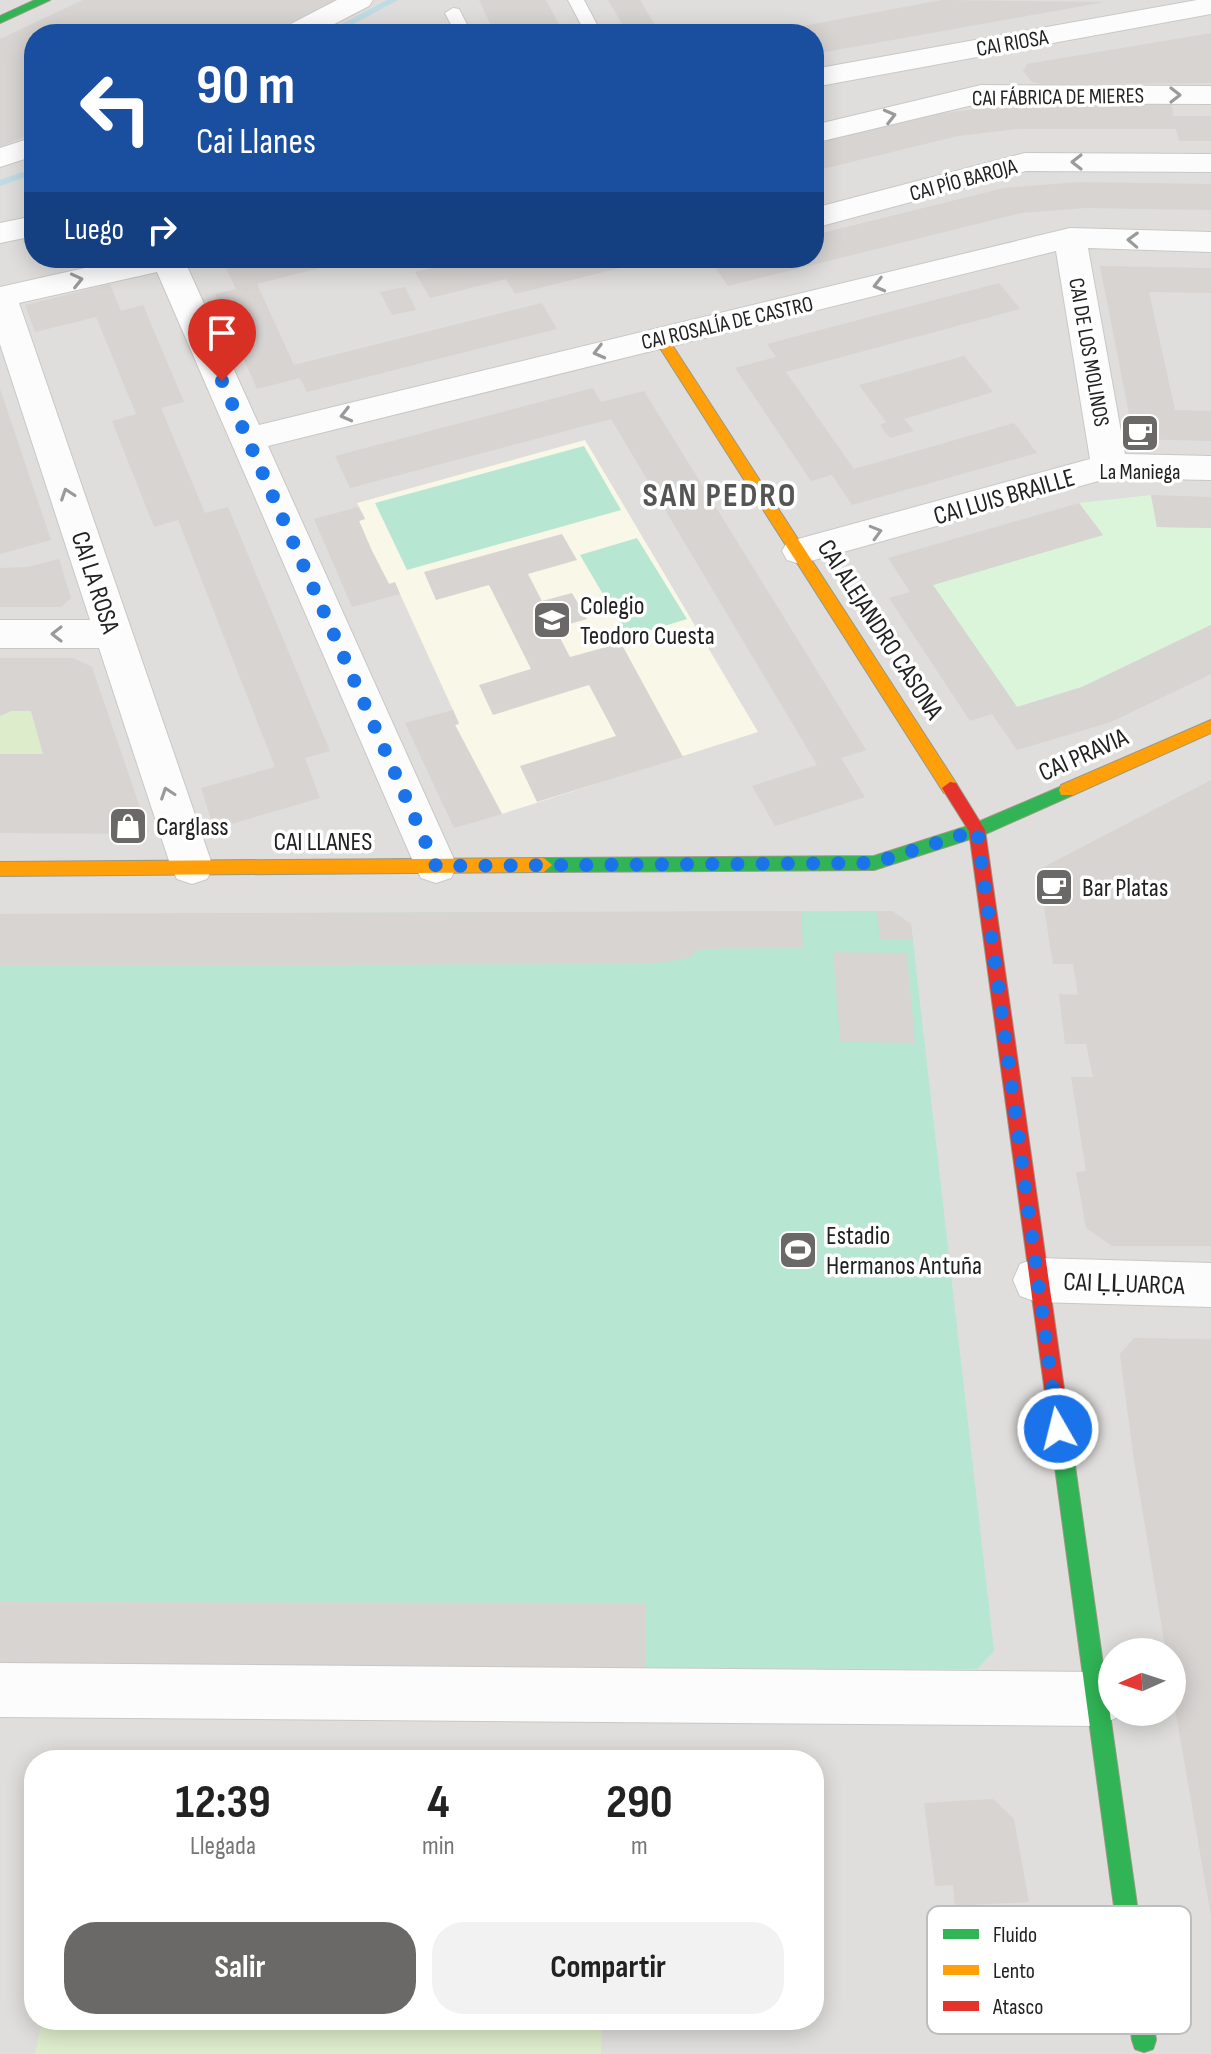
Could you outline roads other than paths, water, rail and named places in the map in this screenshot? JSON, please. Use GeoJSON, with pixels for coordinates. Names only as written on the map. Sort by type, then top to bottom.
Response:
{"type":"FeatureCollection","features":[{"type":"Feature","properties":{"kind":"street"},"geometry":{"type":"LineString","coordinates":[[0,20],[44,0]]}},
{"type":"Feature","properties":{"kind":"street"},"geometry":{"type":"LineString","coordinates":[[312,24],[359,0]]}},
{"type":"Feature","properties":{"kind":"street","name":"CAI RIOSA"},"geometry":{"type":"LineString","coordinates":[[824,76],[1211,6]]}},
{"type":"Feature","properties":{"kind":"street","name":"CAI FÁBRICA DE MIERES"},"geometry":{"type":"LineString","coordinates":[[824,132],[981,94],[1211,95]]}},
{"type":"Feature","properties":{"kind":"street"},"geometry":{"type":"LineString","coordinates":[[0,158],[24,150]]}},
{"type":"Feature","properties":{"kind":"street","name":"CAI PÍO BAROJA"},"geometry":{"type":"LineString","coordinates":[[824,215],[1025,162],[1211,163]]}},
{"type":"Feature","properties":{"kind":"street"},"geometry":{"type":"LineString","coordinates":[[0,233],[24,228]]}},
{"type":"Feature","properties":{"kind":"street","name":"CAI ROSALÍA DE CASTRO"},"geometry":{"type":"LineString","coordinates":[[247,440],[1070,238],[1211,242]]}},
{"type":"Feature","properties":{"kind":"street","name":"CAI DE LOS MOLINOS"},"geometry":{"type":"LineString","coordinates":[[1070,238],[1109,466]]}},
{"type":"Feature","properties":{"kind":"street"},"geometry":{"type":"LineString","coordinates":[[0,297],[130,268]]}},
{"type":"Feature","properties":{"kind":"street"},"geometry":{"type":"LineString","coordinates":[[175,268],[247,440],[436,866]]}},
{"type":"Feature","properties":{"kind":"street","name":"CAI LA ROSA"},"geometry":{"type":"LineString","coordinates":[[0,297],[192,867]]}},
{"type":"Feature","properties":{"kind":"street","name":"CAI ALEJANDRO CASONA"},"geometry":{"type":"LineString","coordinates":[[660,337],[977,830]]}},
{"type":"Feature","properties":{"kind":"street","name":"CAI LUIS BRAILLE"},"geometry":{"type":"LineString","coordinates":[[800,551],[1109,466],[1211,468]]}},
{"type":"Feature","properties":{"kind":"street"},"geometry":{"type":"LineString","coordinates":[[0,634],[114,634]]}},
{"type":"Feature","properties":{"kind":"street","name":"CAI PRAVIA"},"geometry":{"type":"LineString","coordinates":[[977,830],[1211,726]]}},
{"type":"Feature","properties":{"kind":"street"},"geometry":{"type":"LineString","coordinates":[[977,830],[1126,1906]]}},
{"type":"Feature","properties":{"kind":"street","name":"CAI LLANES"},"geometry":{"type":"LineString","coordinates":[[0,869],[874,863],[977,830]]}},
{"type":"Feature","properties":{"kind":"street","name":"CAI ḶḶUARCA"},"geometry":{"type":"LineString","coordinates":[[1037,1280],[1211,1285]]}},
{"type":"Feature","properties":{"kind":"street"},"geometry":{"type":"LineString","coordinates":[[0,1690],[1097,1699]]}},
{"type":"Feature","properties":{"kind":"street"},"geometry":{"type":"LineString","coordinates":[[1143,2034],[1144,2040]]}},
{"type":"Feature","properties":{"kind":"lane"},"geometry":{"type":"LineString","coordinates":[[576,0],[589,24]]}},
{"type":"Feature","properties":{"kind":"lane"},"geometry":{"type":"LineString","coordinates":[[453,13],[459,24]]}},
{"type":"Feature","properties":{"kind":"waterway"},"geometry":{"type":"LineString","coordinates":[[347,24],[394,0]]}},
{"type":"Feature","properties":{"kind":"waterway"},"geometry":{"type":"LineString","coordinates":[[0,183],[24,175]]}},
{"type":"Feature","properties":{"kind":"place","name":"La Maniega"},"geometry":{"type":"Point","coordinates":[1140,433]}},
{"type":"Feature","properties":{"kind":"place","name":"Colegio Teodoro Cuesta"},"geometry":{"type":"Point","coordinates":[552,620]}},
{"type":"Feature","properties":{"kind":"place","name":"Carglass"},"geometry":{"type":"Point","coordinates":[128,826]}},
{"type":"Feature","properties":{"kind":"place","name":"Bar Platas"},"geometry":{"type":"Point","coordinates":[1054,887]}},
{"type":"Feature","properties":{"kind":"place","name":"Estadio Hermanos Antuña"},"geometry":{"type":"Point","coordinates":[798,1250]}},
{"type":"Feature","properties":{"kind":"district","name":"SAN PEDRO"},"geometry":{"type":"Point","coordinates":[720,494]}}]}
